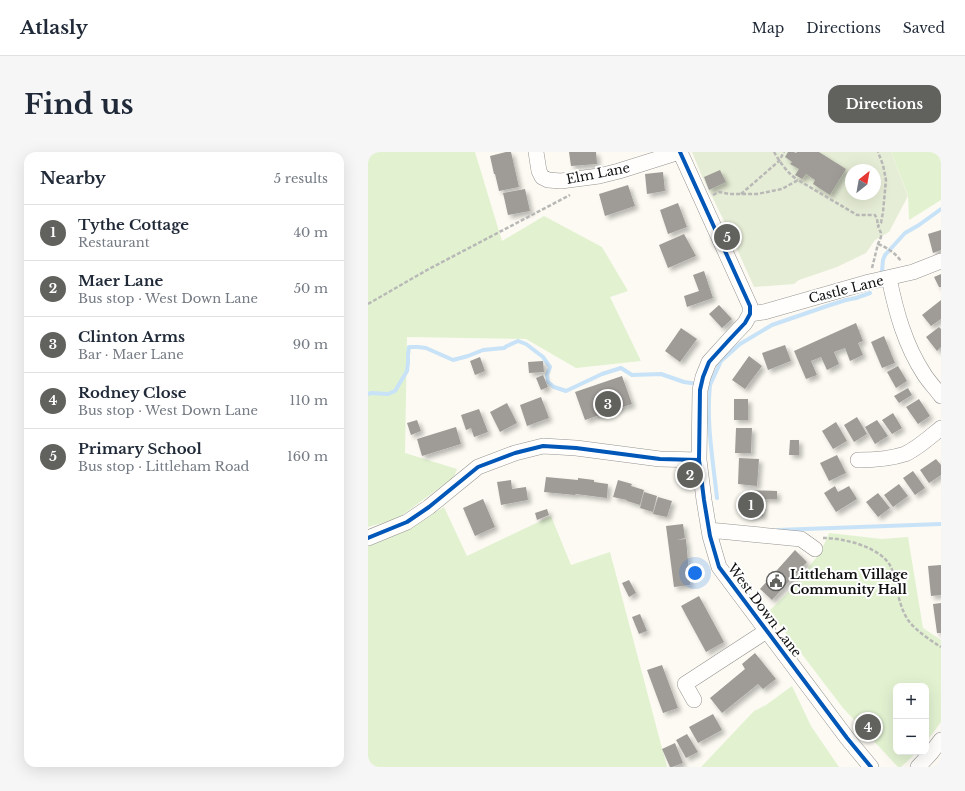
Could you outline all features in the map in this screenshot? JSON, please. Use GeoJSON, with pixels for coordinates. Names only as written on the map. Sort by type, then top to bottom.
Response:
{"type":"FeatureCollection","features":[{"type":"Feature","properties":{"kind":"street","name":"Elm Lane"},"geometry":{"type":"LineString","coordinates":[[536,152],[539,171],[542,177],[548,180],[561,181],[599,176],[680,152]]}},
{"type":"Feature","properties":{"kind":"street"},"geometry":{"type":"LineString","coordinates":[[680,152],[750,306],[750,314]]}},
{"type":"Feature","properties":{"kind":"street","name":"Castle Lane"},"geometry":{"type":"LineString","coordinates":[[750,314],[764,312],[869,282],[913,272],[941,261]]}},
{"type":"Feature","properties":{"kind":"street"},"geometry":{"type":"LineString","coordinates":[[889,278],[900,322],[909,346],[924,374],[939,389]]}},
{"type":"Feature","properties":{"kind":"street","name":"West Down Lane"},"geometry":{"type":"LineString","coordinates":[[750,314],[745,323],[709,362],[701,384],[699,460],[709,530],[720,567],[847,738],[871,767]]}},
{"type":"Feature","properties":{"kind":"street"},"geometry":{"type":"LineString","coordinates":[[858,460],[878,459],[905,454],[916,448],[941,428]]}},
{"type":"Feature","properties":{"kind":"street"},"geometry":{"type":"LineString","coordinates":[[368,538],[407,522],[434,503],[478,467],[515,453],[543,446],[576,448],[660,459],[699,460]]}},
{"type":"Feature","properties":{"kind":"street"},"geometry":{"type":"LineString","coordinates":[[709,530],[801,539],[815,549]]}},
{"type":"Feature","properties":{"kind":"street"},"geometry":{"type":"LineString","coordinates":[[694,700],[685,684],[768,630]]}},
{"type":"Feature","properties":{"kind":"street"},"geometry":{"type":"LineString","coordinates":[[918,767],[941,740]]}},
{"type":"Feature","properties":{"kind":"path"},"geometry":{"type":"LineString","coordinates":[[774,152],[779,161],[794,178],[857,215],[874,215],[877,219],[881,237],[869,282]]}},
{"type":"Feature","properties":{"kind":"path"},"geometry":{"type":"LineString","coordinates":[[741,194],[779,161],[784,152]]}},
{"type":"Feature","properties":{"kind":"path"},"geometry":{"type":"LineString","coordinates":[[878,152],[883,165],[886,180],[883,212],[881,223],[878,226]]}},
{"type":"Feature","properties":{"kind":"path"},"geometry":{"type":"LineString","coordinates":[[368,304],[427,270],[570,194],[575,184],[575,178]]}},
{"type":"Feature","properties":{"kind":"path"},"geometry":{"type":"LineString","coordinates":[[702,200],[719,192],[730,194],[758,194],[782,189],[798,180]]}},
{"type":"Feature","properties":{"kind":"path"},"geometry":{"type":"LineString","coordinates":[[878,244],[895,253]]}},
{"type":"Feature","properties":{"kind":"path"},"geometry":{"type":"LineString","coordinates":[[801,539],[825,538],[848,541],[864,545],[874,550],[891,567],[901,605],[908,620],[917,629],[941,647]]}},
{"type":"Feature","properties":{"kind":"green space"},"geometry":{"type":"Polygon","coordinates":[[[368,152],[475,152],[502,241],[544,216],[602,247],[628,291],[610,297],[641,361],[576,368],[526,339],[407,337],[405,453],[457,469],[454,477],[397,519],[368,527],[368,152]]]}},
{"type":"Feature","properties":{"kind":"green space"},"geometry":{"type":"Polygon","coordinates":[[[692,152],[891,152],[908,196],[889,232],[875,240],[866,253],[837,267],[799,280],[794,284],[754,287],[692,152]]]}},
{"type":"Feature","properties":{"kind":"green space"},"geometry":{"type":"Polygon","coordinates":[[[891,152],[941,152],[941,200],[909,220],[908,195],[891,152]]]}},
{"type":"Feature","properties":{"kind":"green space"},"geometry":{"type":"Polygon","coordinates":[[[444,507],[467,556],[551,516],[571,565],[610,552],[667,767],[368,767],[368,546],[406,530],[444,507]]]}},
{"type":"Feature","properties":{"kind":"green space"},"geometry":{"type":"Polygon","coordinates":[[[829,533],[882,539],[908,537],[923,628],[941,640],[941,722],[929,738],[929,683],[893,683],[893,755],[914,755],[901,767],[898,767],[843,708],[769,611],[801,577],[827,539],[829,533]]]}},
{"type":"Feature","properties":{"kind":"green space"},"geometry":{"type":"Polygon","coordinates":[[[792,686],[811,726],[839,767],[701,767],[754,711],[766,705],[792,686]]]}},
{"type":"Feature","properties":{"kind":"building"},"geometry":{"type":"Polygon","coordinates":[[[511,152],[519,187],[499,191],[490,156],[511,152]]]}},
{"type":"Feature","properties":{"kind":"building"},"geometry":{"type":"Polygon","coordinates":[[[569,152],[596,152],[597,164],[571,166],[569,152]]]}},
{"type":"Feature","properties":{"kind":"building"},"geometry":{"type":"Polygon","coordinates":[[[788,152],[819,152],[845,168],[845,171],[830,195],[813,184],[815,180],[806,174],[802,179],[795,175],[799,169],[790,164],[792,162],[785,157],[788,152]]]}},
{"type":"Feature","properties":{"kind":"building"},"geometry":{"type":"Polygon","coordinates":[[[720,170],[726,182],[709,190],[704,177],[720,170]]]}},
{"type":"Feature","properties":{"kind":"building"},"geometry":{"type":"Polygon","coordinates":[[[663,172],[665,191],[647,194],[645,174],[663,172]]]}},
{"type":"Feature","properties":{"kind":"building"},"geometry":{"type":"Polygon","coordinates":[[[628,185],[635,206],[605,216],[599,194],[628,185]]]}},
{"type":"Feature","properties":{"kind":"building"},"geometry":{"type":"Polygon","coordinates":[[[525,189],[530,211],[508,215],[503,193],[525,189]]]}},
{"type":"Feature","properties":{"kind":"building"},"geometry":{"type":"Polygon","coordinates":[[[678,203],[687,227],[668,234],[660,210],[678,203]]]}},
{"type":"Feature","properties":{"kind":"building"},"geometry":{"type":"Polygon","coordinates":[[[941,230],[941,250],[933,253],[928,234],[941,230]]]}},
{"type":"Feature","properties":{"kind":"building"},"geometry":{"type":"Polygon","coordinates":[[[684,234],[696,256],[668,268],[659,245],[684,234]]]}},
{"type":"Feature","properties":{"kind":"building"},"geometry":{"type":"Polygon","coordinates":[[[704,271],[713,298],[687,307],[684,296],[699,291],[693,275],[704,271]]]}},
{"type":"Feature","properties":{"kind":"building"},"geometry":{"type":"Polygon","coordinates":[[[941,274],[941,287],[939,287],[934,277],[941,274]]]}},
{"type":"Feature","properties":{"kind":"building"},"geometry":{"type":"Polygon","coordinates":[[[941,300],[941,319],[931,326],[922,315],[941,300]]]}},
{"type":"Feature","properties":{"kind":"building"},"geometry":{"type":"Polygon","coordinates":[[[719,305],[732,319],[722,328],[709,314],[719,305]]]}},
{"type":"Feature","properties":{"kind":"building"},"geometry":{"type":"Polygon","coordinates":[[[856,323],[863,341],[858,343],[863,355],[850,361],[845,348],[834,352],[839,364],[827,370],[821,357],[811,361],[817,375],[806,379],[794,351],[856,323]]]}},
{"type":"Feature","properties":{"kind":"building"},"geometry":{"type":"Polygon","coordinates":[[[939,327],[941,329],[941,347],[937,351],[926,337],[939,327]]]}},
{"type":"Feature","properties":{"kind":"building"},"geometry":{"type":"Polygon","coordinates":[[[681,328],[697,339],[680,362],[665,351],[681,328]]]}},
{"type":"Feature","properties":{"kind":"building"},"geometry":{"type":"Polygon","coordinates":[[[884,336],[895,363],[882,368],[871,342],[884,336]]]}},
{"type":"Feature","properties":{"kind":"building"},"geometry":{"type":"Polygon","coordinates":[[[785,345],[791,361],[768,370],[762,353],[785,345]]]}},
{"type":"Feature","properties":{"kind":"building"},"geometry":{"type":"Polygon","coordinates":[[[749,356],[762,366],[745,389],[732,380],[749,356]]]}},
{"type":"Feature","properties":{"kind":"building"},"geometry":{"type":"Polygon","coordinates":[[[480,357],[485,371],[475,375],[470,361],[480,357]]]}},
{"type":"Feature","properties":{"kind":"building"},"geometry":{"type":"Polygon","coordinates":[[[543,361],[544,372],[529,373],[528,362],[543,361]]]}},
{"type":"Feature","properties":{"kind":"building"},"geometry":{"type":"Polygon","coordinates":[[[898,366],[907,381],[896,388],[887,372],[898,366]]]}},
{"type":"Feature","properties":{"kind":"building"},"geometry":{"type":"Polygon","coordinates":[[[543,375],[548,387],[541,390],[536,378],[543,375]]]}},
{"type":"Feature","properties":{"kind":"building"},"geometry":{"type":"Polygon","coordinates":[[[622,376],[632,404],[585,420],[575,392],[622,376]]]}},
{"type":"Feature","properties":{"kind":"building"},"geometry":{"type":"Polygon","coordinates":[[[908,388],[912,395],[899,403],[894,396],[908,388]]]}},
{"type":"Feature","properties":{"kind":"building"},"geometry":{"type":"Polygon","coordinates":[[[541,397],[549,418],[527,426],[520,405],[541,397]]]}},
{"type":"Feature","properties":{"kind":"building"},"geometry":{"type":"Polygon","coordinates":[[[734,399],[748,399],[748,420],[734,420],[734,399]]]}},
{"type":"Feature","properties":{"kind":"building"},"geometry":{"type":"Polygon","coordinates":[[[919,399],[930,416],[918,424],[906,407],[919,399]]]}},
{"type":"Feature","properties":{"kind":"building"},"geometry":{"type":"Polygon","coordinates":[[[507,403],[517,423],[500,432],[490,412],[507,403]]]}},
{"type":"Feature","properties":{"kind":"building"},"geometry":{"type":"Polygon","coordinates":[[[479,409],[488,432],[474,437],[471,428],[466,430],[461,415],[479,409]]]}},
{"type":"Feature","properties":{"kind":"building"},"geometry":{"type":"Polygon","coordinates":[[[893,413],[902,428],[892,434],[882,420],[893,413]]]}},
{"type":"Feature","properties":{"kind":"building"},"geometry":{"type":"Polygon","coordinates":[[[857,417],[867,434],[854,442],[844,425],[857,417]]]}},
{"type":"Feature","properties":{"kind":"building"},"geometry":{"type":"Polygon","coordinates":[[[417,420],[421,431],[411,435],[407,423],[417,420]]]}},
{"type":"Feature","properties":{"kind":"building"},"geometry":{"type":"Polygon","coordinates":[[[877,420],[888,436],[875,444],[865,427],[877,420]]]}},
{"type":"Feature","properties":{"kind":"building"},"geometry":{"type":"Polygon","coordinates":[[[836,422],[847,441],[833,449],[822,431],[836,422]]]}},
{"type":"Feature","properties":{"kind":"building"},"geometry":{"type":"Polygon","coordinates":[[[456,427],[461,444],[422,456],[417,439],[456,427]]]}},
{"type":"Feature","properties":{"kind":"building"},"geometry":{"type":"Polygon","coordinates":[[[736,428],[752,428],[751,453],[735,453],[736,428]]]}},
{"type":"Feature","properties":{"kind":"building"},"geometry":{"type":"Polygon","coordinates":[[[790,440],[799,440],[799,455],[789,455],[790,440]]]}},
{"type":"Feature","properties":{"kind":"building"},"geometry":{"type":"Polygon","coordinates":[[[837,455],[846,473],[829,481],[820,463],[837,455]]]}},
{"type":"Feature","properties":{"kind":"building"},"geometry":{"type":"Polygon","coordinates":[[[739,458],[759,459],[757,486],[738,484],[739,458]]]}},
{"type":"Feature","properties":{"kind":"building"},"geometry":{"type":"Polygon","coordinates":[[[936,459],[941,465],[941,475],[929,483],[920,470],[936,459]]]}},
{"type":"Feature","properties":{"kind":"building"},"geometry":{"type":"Polygon","coordinates":[[[913,471],[925,488],[915,495],[903,478],[913,471]]]}},
{"type":"Feature","properties":{"kind":"building"},"geometry":{"type":"Polygon","coordinates":[[[546,477],[578,480],[578,478],[608,484],[607,498],[544,492],[546,477]]]}},
{"type":"Feature","properties":{"kind":"building"},"geometry":{"type":"Polygon","coordinates":[[[511,480],[512,489],[526,487],[528,500],[501,505],[497,482],[511,480]]]}},
{"type":"Feature","properties":{"kind":"building"},"geometry":{"type":"Polygon","coordinates":[[[618,480],[632,484],[631,486],[644,490],[640,505],[613,497],[618,480]]]}},
{"type":"Feature","properties":{"kind":"building"},"geometry":{"type":"Polygon","coordinates":[[[899,484],[908,496],[893,507],[884,495],[899,484]]]}},
{"type":"Feature","properties":{"kind":"building"},"geometry":{"type":"Polygon","coordinates":[[[835,486],[838,492],[849,486],[857,499],[836,512],[824,493],[835,486]]]}},
{"type":"Feature","properties":{"kind":"building"},"geometry":{"type":"Polygon","coordinates":[[[748,490],[777,491],[777,499],[763,499],[763,516],[747,516],[748,490]]]}},
{"type":"Feature","properties":{"kind":"building"},"geometry":{"type":"Polygon","coordinates":[[[644,492],[657,496],[653,512],[640,508],[644,492]]]}},
{"type":"Feature","properties":{"kind":"building"},"geometry":{"type":"Polygon","coordinates":[[[878,493],[890,508],[878,517],[866,502],[878,493]]]}},
{"type":"Feature","properties":{"kind":"building"},"geometry":{"type":"Polygon","coordinates":[[[658,497],[672,501],[667,517],[653,514],[658,497]]]}},
{"type":"Feature","properties":{"kind":"building"},"geometry":{"type":"Polygon","coordinates":[[[483,499],[495,527],[475,536],[463,508],[483,499]]]}},
{"type":"Feature","properties":{"kind":"building"},"geometry":{"type":"Polygon","coordinates":[[[547,509],[549,515],[537,520],[535,513],[547,509]]]}},
{"type":"Feature","properties":{"kind":"building"},"geometry":{"type":"Polygon","coordinates":[[[683,524],[685,538],[677,540],[686,539],[690,585],[674,587],[666,526],[683,524]]]}},
{"type":"Feature","properties":{"kind":"building"},"geometry":{"type":"Polygon","coordinates":[[[795,550],[807,562],[772,600],[760,589],[795,550]]]}},
{"type":"Feature","properties":{"kind":"building"},"geometry":{"type":"Polygon","coordinates":[[[941,565],[941,595],[931,596],[928,566],[941,565]]]}},
{"type":"Feature","properties":{"kind":"building"},"geometry":{"type":"Polygon","coordinates":[[[629,580],[636,593],[629,597],[622,583],[629,580]]]}},
{"type":"Feature","properties":{"kind":"building"},"geometry":{"type":"Polygon","coordinates":[[[699,596],[724,642],[706,652],[681,606],[699,596]]]}},
{"type":"Feature","properties":{"kind":"building"},"geometry":{"type":"Polygon","coordinates":[[[941,603],[941,633],[937,633],[933,604],[941,603]]]}},
{"type":"Feature","properties":{"kind":"building"},"geometry":{"type":"Polygon","coordinates":[[[640,614],[647,631],[639,634],[632,617],[640,614]]]}},
{"type":"Feature","properties":{"kind":"building"},"geometry":{"type":"Polygon","coordinates":[[[755,653],[776,679],[763,689],[758,684],[722,713],[710,698],[745,669],[742,664],[755,653]]]}},
{"type":"Feature","properties":{"kind":"building"},"geometry":{"type":"Polygon","coordinates":[[[662,665],[678,708],[663,713],[647,670],[662,665]]]}},
{"type":"Feature","properties":{"kind":"building"},"geometry":{"type":"Polygon","coordinates":[[[713,714],[722,730],[698,743],[689,727],[713,714]]]}},
{"type":"Feature","properties":{"kind":"building"},"geometry":{"type":"Polygon","coordinates":[[[687,734],[698,752],[686,758],[676,740],[687,734]]]}},
{"type":"Feature","properties":{"kind":"building"},"geometry":{"type":"Polygon","coordinates":[[[675,743],[683,763],[670,767],[662,749],[675,743]]]}},
{"type":"Feature","properties":{"kind":"waterway"},"geometry":{"type":"LineString","coordinates":[[882,271],[885,255],[905,233],[941,209]]}},
{"type":"Feature","properties":{"kind":"waterway"},"geometry":{"type":"LineString","coordinates":[[705,384],[710,385],[721,361],[740,344],[772,325],[870,293]]}},
{"type":"Feature","properties":{"kind":"waterway"},"geometry":{"type":"LineString","coordinates":[[368,394],[388,394],[395,391],[407,371],[409,347],[426,348],[453,360],[483,350],[504,348],[518,341],[526,344],[543,357],[550,367],[547,375],[548,382],[554,387],[566,391],[602,374],[621,368],[632,375],[661,374],[684,382],[698,384]]}},
{"type":"Feature","properties":{"kind":"waterway"},"geometry":{"type":"LineString","coordinates":[[710,385],[709,427],[717,498]]}},
{"type":"Feature","properties":{"kind":"waterway"},"geometry":{"type":"LineString","coordinates":[[778,530],[941,524]]}},
{"type":"Feature","properties":{"kind":"cycle path"},"geometry":{"type":"LineString","coordinates":[[680,152],[750,306],[750,314],[745,323],[709,362],[700,390],[699,460],[710,536],[719,567],[847,738],[871,767]]}},
{"type":"Feature","properties":{"kind":"cycle path"},"geometry":{"type":"LineString","coordinates":[[368,538],[407,522],[429,507],[478,467],[515,453],[543,446],[576,448],[660,459],[699,460]]}},
{"type":"Feature","properties":{"kind":"place","name":"Primary School"},"geometry":{"type":"Point","coordinates":[727,237]}},
{"type":"Feature","properties":{"kind":"place","name":"Clinton Arms"},"geometry":{"type":"Point","coordinates":[608,404]}},
{"type":"Feature","properties":{"kind":"place","name":"Maer Lane"},"geometry":{"type":"Point","coordinates":[690,475]}},
{"type":"Feature","properties":{"kind":"place","name":"Tythe Cottage"},"geometry":{"type":"Point","coordinates":[751,505]}},
{"type":"Feature","properties":{"kind":"place","name":"Littleham Village Community Hall"},"geometry":{"type":"Point","coordinates":[776,581]}},
{"type":"Feature","properties":{"kind":"place","name":"Rodney Close"},"geometry":{"type":"Point","coordinates":[868,727]}}]}
